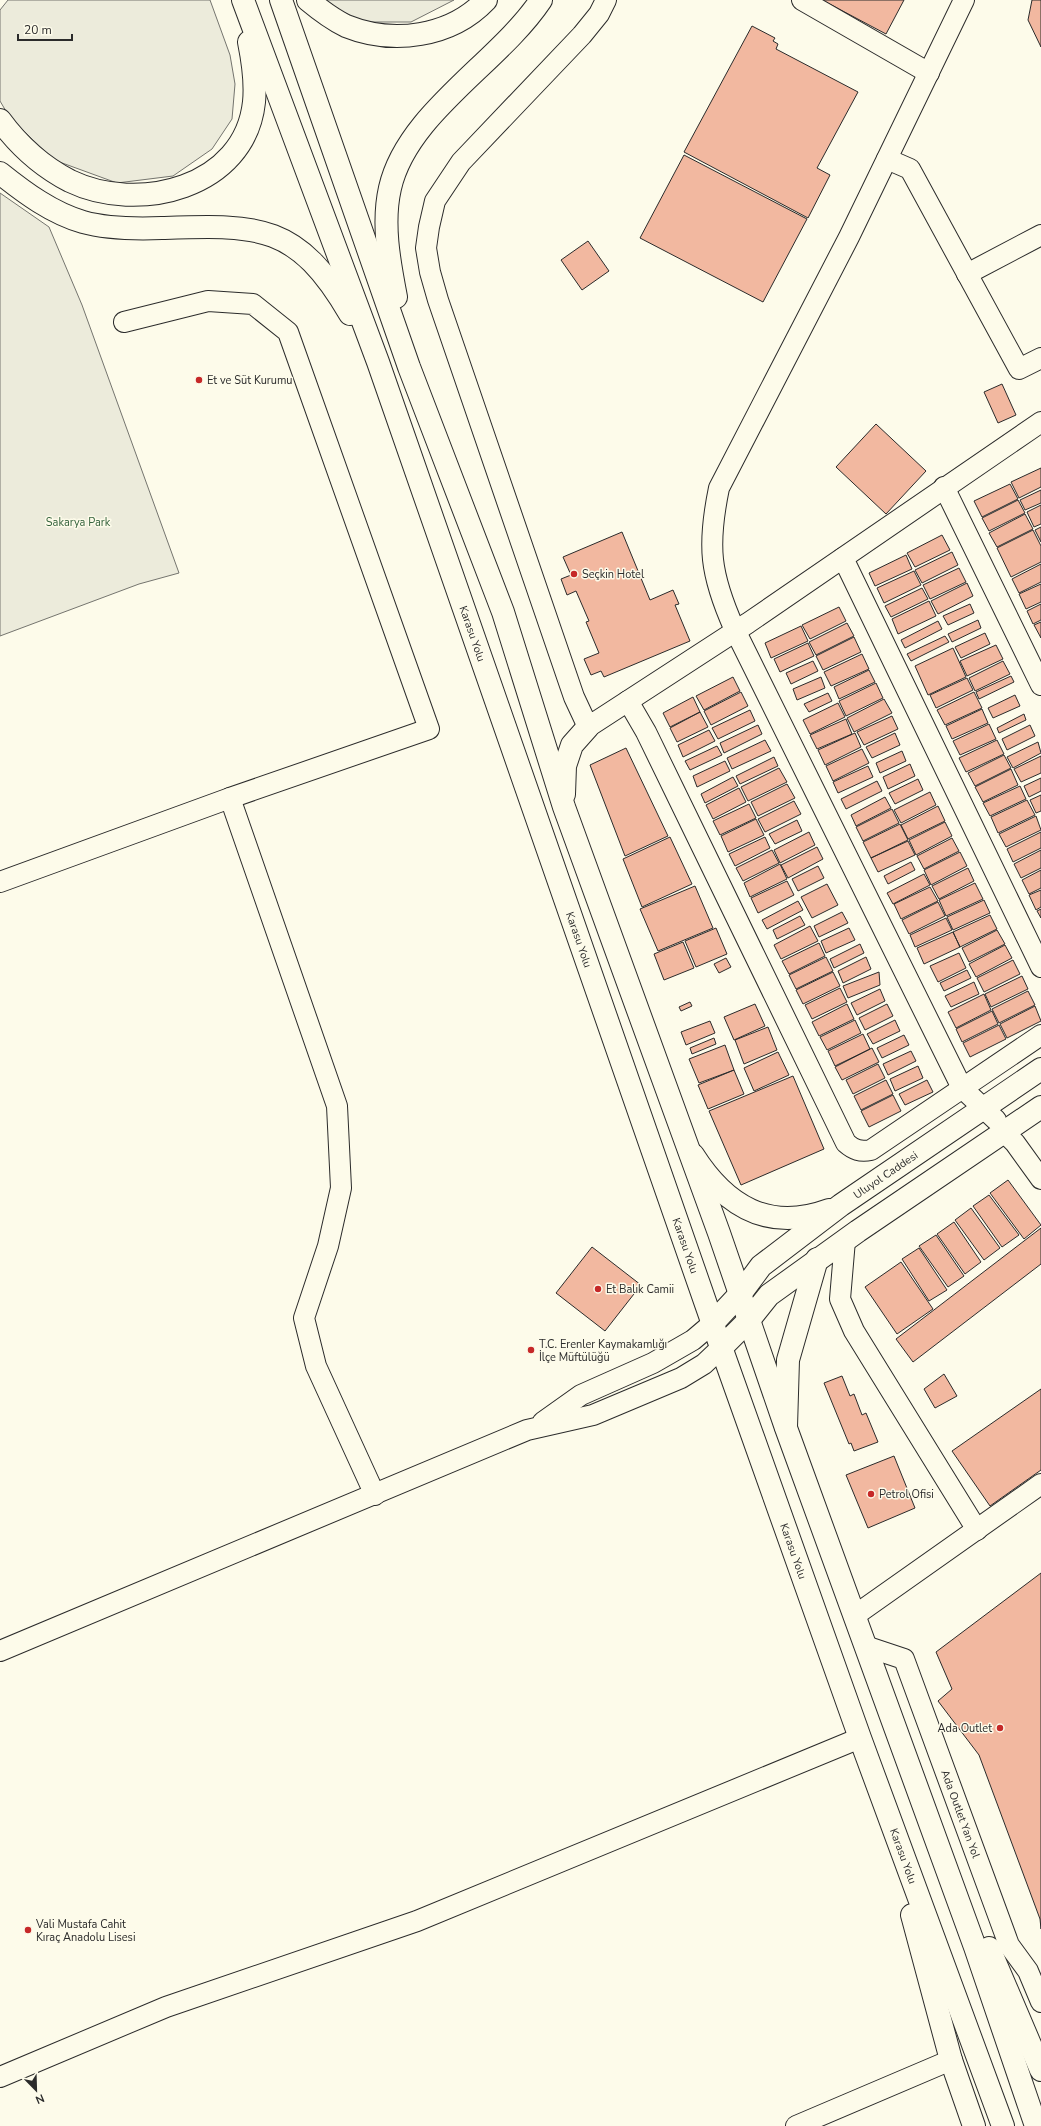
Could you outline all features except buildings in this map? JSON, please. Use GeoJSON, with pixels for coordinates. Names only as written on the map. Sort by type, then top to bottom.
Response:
{"type":"FeatureCollection","features":[{"type":"Feature","properties":{"kind":"main road"},"geometry":{"type":"LineString","coordinates":[[0,120],[14,139],[29,154],[49,169],[71,181],[97,190],[123,194],[149,194],[173,190],[192,184],[222,165],[244,138],[250,121],[255,88],[252,59],[242,0]]}},
{"type":"Feature","properties":{"kind":"main road"},"geometry":{"type":"LineString","coordinates":[[242,0],[378,362]]}},
{"type":"Feature","properties":{"kind":"main road"},"geometry":{"type":"LineString","coordinates":[[281,0],[409,367],[503,612],[564,807],[741,1293],[786,1428],[907,1760],[1036,2126]]}},
{"type":"Feature","properties":{"kind":"main road"},"geometry":{"type":"LineString","coordinates":[[308,0],[326,15],[346,26],[372,34],[398,36],[421,34],[443,28],[462,19],[486,0]]}},
{"type":"Feature","properties":{"kind":"main road"},"geometry":{"type":"LineString","coordinates":[[409,367],[387,240],[390,188],[397,166],[421,127],[511,38],[541,0]]}},
{"type":"Feature","properties":{"kind":"main road"},"geometry":{"type":"LineString","coordinates":[[0,173],[36,200],[60,213],[83,222],[136,229],[233,227],[256,230],[278,237],[303,253],[327,278],[378,362]]}},
{"type":"Feature","properties":{"kind":"main road","name":"Karasu Yolu"},"geometry":{"type":"LineString","coordinates":[[378,362],[713,1323],[860,1738],[1003,2126]]}},
{"type":"Feature","properties":{"kind":"main road"},"geometry":{"type":"LineString","coordinates":[[564,807],[565,766],[572,745],[588,727]]}},
{"type":"Feature","properties":{"kind":"main road","name":"Uluyol Caddesi"},"geometry":{"type":"LineString","coordinates":[[722,1347],[749,1320],[769,1295],[817,1259],[846,1240],[994,1120],[1041,1069]]}},
{"type":"Feature","properties":{"kind":"main road"},"geometry":{"type":"LineString","coordinates":[[994,1120],[996,1114],[1002,1109],[1041,1082]]}},
{"type":"Feature","properties":{"kind":"main road","name":"Uluyol Caddesi"},"geometry":{"type":"LineString","coordinates":[[713,1323],[741,1293],[761,1266],[841,1205],[994,1120],[1040,1109]]}},
{"type":"Feature","properties":{"kind":"main road"},"geometry":{"type":"LineString","coordinates":[[686,1144],[699,1165],[724,1193],[738,1204],[752,1212],[767,1217],[783,1219],[819,1213],[841,1205]]}},
{"type":"Feature","properties":{"kind":"main road"},"geometry":{"type":"LineString","coordinates":[[786,1428],[788,1360],[817,1259]]}},
{"type":"Feature","properties":{"kind":"main road"},"geometry":{"type":"LineString","coordinates":[[907,1760],[1041,2070]]}},
{"type":"Feature","properties":{"kind":"main road"},"geometry":{"type":"LineString","coordinates":[[877,1782],[951,2060],[974,2126]]}},
{"type":"Feature","properties":{"kind":"street"},"geometry":{"type":"LineString","coordinates":[[606,0],[599,14],[582,35],[461,162],[435,200],[428,227],[426,248],[430,272],[438,300],[574,697],[588,727],[736,631],[944,487],[1041,422]]}},
{"type":"Feature","properties":{"kind":"street"},"geometry":{"type":"LineString","coordinates":[[802,0],[929,72]]}},
{"type":"Feature","properties":{"kind":"street"},"geometry":{"type":"LineString","coordinates":[[964,0],[849,237],[719,488],[713,517],[711,547],[715,574],[722,601],[962,1088],[1015,1143],[1041,1179]]}},
{"type":"Feature","properties":{"kind":"street"},"geometry":{"type":"LineString","coordinates":[[887,159],[910,169],[1019,369],[1041,358]]}},
{"type":"Feature","properties":{"kind":"street"},"geometry":{"type":"LineString","coordinates":[[967,274],[1041,235]]}},
{"type":"Feature","properties":{"kind":"street"},"geometry":{"type":"LineString","coordinates":[[0,882],[230,798],[429,729],[342,479],[288,332],[253,304],[208,301],[124,322]]}},
{"type":"Feature","properties":{"kind":"street"},"geometry":{"type":"LineString","coordinates":[[944,487],[1041,685]]}},
{"type":"Feature","properties":{"kind":"street"},"geometry":{"type":"LineString","coordinates":[[842,558],[1041,967]]}},
{"type":"Feature","properties":{"kind":"street"},"geometry":{"type":"LineString","coordinates":[[628,701],[646,732],[846,1143],[853,1149],[863,1152],[871,1150],[1041,1034]]}},
{"type":"Feature","properties":{"kind":"street"},"geometry":{"type":"LineString","coordinates":[[230,798],[337,1106],[341,1188],[328,1246],[304,1318],[316,1366],[375,1495]]}},
{"type":"Feature","properties":{"kind":"street"},"geometry":{"type":"LineString","coordinates":[[846,1240],[840,1299],[854,1330],[977,1530]]}},
{"type":"Feature","properties":{"kind":"street"},"geometry":{"type":"LineString","coordinates":[[536,1427],[581,1395],[652,1363],[693,1340],[713,1323]]}},
{"type":"Feature","properties":{"kind":"street"},"geometry":{"type":"LineString","coordinates":[[0,1651],[536,1427],[593,1414],[681,1378],[704,1364],[722,1347]]}},
{"type":"Feature","properties":{"kind":"street"},"geometry":{"type":"LineString","coordinates":[[854,1616],[1041,1484]]}},
{"type":"Feature","properties":{"kind":"street","name":"Ada Outlet Yan Yol"},"geometry":{"type":"LineString","coordinates":[[865,1646],[904,1659],[1009,1945],[1028,1971],[1041,2002]]}},
{"type":"Feature","properties":{"kind":"street"},"geometry":{"type":"LineString","coordinates":[[0,2077],[166,2007],[417,1921],[860,1738]]}},
{"type":"Feature","properties":{"kind":"street"},"geometry":{"type":"LineString","coordinates":[[796,2126],[951,2060]]}},
{"type":"Feature","properties":{"kind":"green space"},"geometry":{"type":"Polygon","coordinates":[[[8,0],[210,0],[230,55],[235,84],[232,119],[212,149],[173,176],[117,183],[54,160],[10,118],[0,101],[0,10],[8,0]]]}},
{"type":"Feature","properties":{"kind":"green space"},"geometry":{"type":"Polygon","coordinates":[[[321,0],[454,0],[411,22],[362,22],[321,0]]]}},
{"type":"Feature","properties":{"kind":"green space","name":"Sakarya Park"},"geometry":{"type":"Polygon","coordinates":[[[0,193],[49,227],[82,305],[179,573],[139,584],[0,636],[0,193]]]}},
{"type":"Feature","properties":{"kind":"place","name":"Et ve Süt Kurumu"},"geometry":{"type":"Point","coordinates":[199,380]}},
{"type":"Feature","properties":{"kind":"place","name":"Seçkin Hotel"},"geometry":{"type":"Point","coordinates":[574,574]}},
{"type":"Feature","properties":{"kind":"place","name":"Et Balık Camii"},"geometry":{"type":"Point","coordinates":[598,1289]}},
{"type":"Feature","properties":{"kind":"place","name":"T.C. Erenler Kaymakamlığı İlçe Müftülüğü"},"geometry":{"type":"Point","coordinates":[531,1350]}},
{"type":"Feature","properties":{"kind":"place","name":"Petrol Ofisi"},"geometry":{"type":"Point","coordinates":[871,1494]}},
{"type":"Feature","properties":{"kind":"place","name":"Ada Outlet"},"geometry":{"type":"Point","coordinates":[1000,1728]}},
{"type":"Feature","properties":{"kind":"place","name":"Vali Mustafa Cahit Kıraç Anadolu Lisesi"},"geometry":{"type":"Point","coordinates":[28,1930]}}]}
